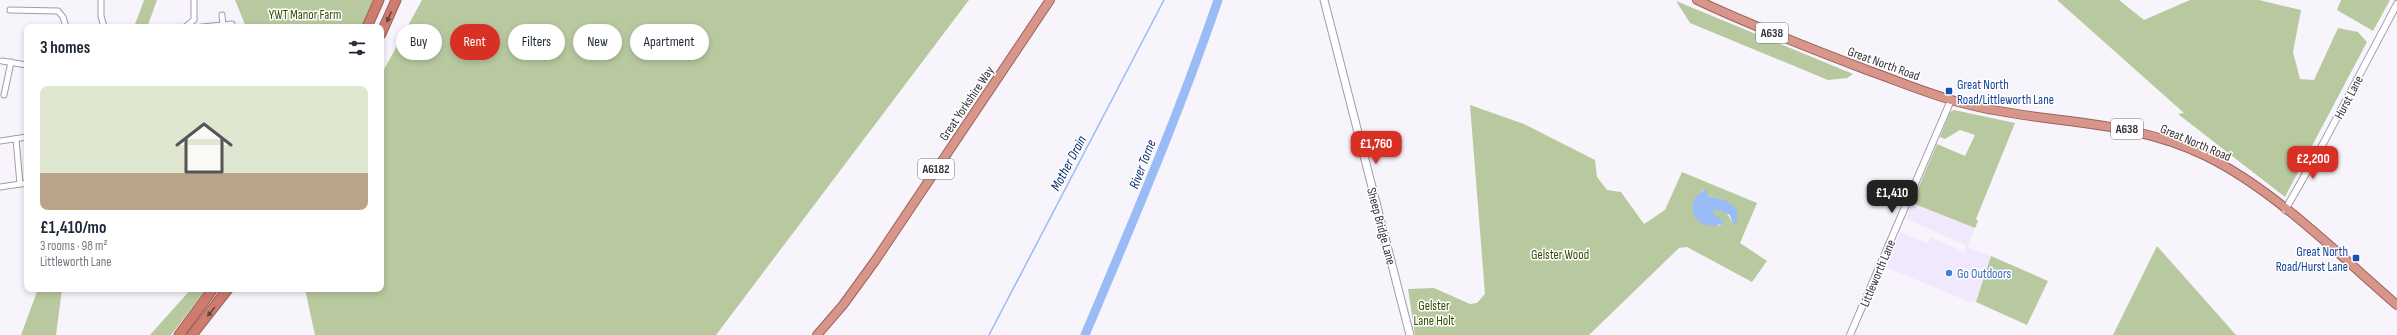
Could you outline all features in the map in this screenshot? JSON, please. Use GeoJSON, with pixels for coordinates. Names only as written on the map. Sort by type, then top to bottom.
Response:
{"type":"FeatureCollection","features":[{"type":"Feature","properties":{"kind":"highway"},"geometry":{"type":"LineString","coordinates":[[368,24],[380,0]]}},
{"type":"Feature","properties":{"kind":"highway"},"geometry":{"type":"LineString","coordinates":[[384,27],[396,0]]}},
{"type":"Feature","properties":{"kind":"highway","name":"Great Yorkshire Way"},"geometry":{"type":"LineString","coordinates":[[817,335],[844,305],[875,261],[1050,0]]}},
{"type":"Feature","properties":{"kind":"highway","name":"Great North Road"},"geometry":{"type":"LineString","coordinates":[[1697,0],[1756,26],[1950,100],[2012,113],[2101,124],[2159,137],[2205,156],[2230,169],[2285,210],[2397,305]]}},
{"type":"Feature","properties":{"kind":"highway"},"geometry":{"type":"LineString","coordinates":[[179,335],[211,292]]}},
{"type":"Feature","properties":{"kind":"highway"},"geometry":{"type":"LineString","coordinates":[[192,335],[226,292]]}},
{"type":"Feature","properties":{"kind":"main road","name":"Sheep Bridge Lane"},"geometry":{"type":"LineString","coordinates":[[1324,0],[1410,335]]}},
{"type":"Feature","properties":{"kind":"street"},"geometry":{"type":"LineString","coordinates":[[101,0],[104,24]]}},
{"type":"Feature","properties":{"kind":"street"},"geometry":{"type":"LineString","coordinates":[[191,24],[196,14],[194,0]]}},
{"type":"Feature","properties":{"kind":"street","name":"Hurst Lane"},"geometry":{"type":"LineString","coordinates":[[2285,210],[2324,142],[2397,4]]}},
{"type":"Feature","properties":{"kind":"street"},"geometry":{"type":"LineString","coordinates":[[10,10],[58,11],[63,17],[65,24]]}},
{"type":"Feature","properties":{"kind":"street"},"geometry":{"type":"LineString","coordinates":[[222,15],[223,24],[232,24]]}},
{"type":"Feature","properties":{"kind":"street"},"geometry":{"type":"LineString","coordinates":[[2,61],[24,65]]}},
{"type":"Feature","properties":{"kind":"street"},"geometry":{"type":"LineString","coordinates":[[4,95],[11,62]]}},
{"type":"Feature","properties":{"kind":"street","name":"Littleworth Lane"},"geometry":{"type":"LineString","coordinates":[[1850,335],[1950,100]]}},
{"type":"Feature","properties":{"kind":"street"},"geometry":{"type":"LineString","coordinates":[[0,141],[24,138]]}},
{"type":"Feature","properties":{"kind":"street"},"geometry":{"type":"LineString","coordinates":[[16,139],[20,184]]}},
{"type":"Feature","properties":{"kind":"street"},"geometry":{"type":"LineString","coordinates":[[0,187],[24,183]]}},
{"type":"Feature","properties":{"kind":"shaded area"},"geometry":{"type":"Polygon","coordinates":[[[1912,203],[1975,228],[1968,247],[1991,256],[1976,302],[1970,302],[1885,267],[1900,232],[1927,243],[1930,237],[1964,252],[1966,245],[1906,219],[1912,203]]]}},
{"type":"Feature","properties":{"kind":"green space"},"geometry":{"type":"Polygon","coordinates":[[[144,0],[157,0],[148,24],[135,24],[144,0]]]}},
{"type":"Feature","properties":{"kind":"green space","name":"YWT Manor Farm"},"geometry":{"type":"Polygon","coordinates":[[[235,0],[375,0],[363,24],[245,24],[235,0]]]}},
{"type":"Feature","properties":{"kind":"green space"},"geometry":{"type":"Polygon","coordinates":[[[422,0],[969,0],[716,335],[315,335],[306,292],[384,292],[384,70],[396,48],[396,60],[442,60],[442,24],[409,24],[422,0]]]}},
{"type":"Feature","properties":{"kind":"green space"},"geometry":{"type":"Polygon","coordinates":[[[2057,0],[2119,0],[2144,20],[2190,0],[2259,0],[2301,10],[2293,52],[2300,79],[2314,80],[2338,28],[2358,32],[2367,42],[2285,197],[2178,114],[2184,113],[2057,0]]]}},
{"type":"Feature","properties":{"kind":"green space"},"geometry":{"type":"Polygon","coordinates":[[[2341,0],[2390,0],[2373,31],[2337,10],[2341,0]]]}},
{"type":"Feature","properties":{"kind":"green space"},"geometry":{"type":"Polygon","coordinates":[[[1676,1],[1853,74],[1847,78],[1828,80],[1690,23],[1676,1]]]}},
{"type":"Feature","properties":{"kind":"green space","name":"Gelster Wood"},"geometry":{"type":"Polygon","coordinates":[[[1470,105],[1524,124],[1595,160],[1597,177],[1607,190],[1621,192],[1644,224],[1665,210],[1682,172],[1757,203],[1740,243],[1767,261],[1752,282],[1687,247],[1679,248],[1589,335],[1415,335],[1408,289],[1434,288],[1470,304],[1477,303],[1485,294],[1470,105]],[[1704,189],[1699,194],[1694,202],[1694,213],[1719,226],[1723,222],[1712,213],[1715,209],[1719,210],[1727,214],[1733,224],[1725,200],[1708,196],[1704,189]]]}},
{"type":"Feature","properties":{"kind":"green space"},"geometry":{"type":"Polygon","coordinates":[[[1954,110],[2015,123],[1976,219],[1978,221],[1975,228],[1912,203],[1937,144],[1965,156],[1975,135],[1960,130],[1945,139],[1940,137],[1950,112],[1954,110]]]}},
{"type":"Feature","properties":{"kind":"green space"},"geometry":{"type":"Polygon","coordinates":[[[2157,246],[2236,335],[2113,335],[2157,246]]]}},
{"type":"Feature","properties":{"kind":"green space"},"geometry":{"type":"Polygon","coordinates":[[[1991,256],[2048,281],[2027,325],[1976,302],[1991,256]]]}},
{"type":"Feature","properties":{"kind":"green space"},"geometry":{"type":"Polygon","coordinates":[[[37,292],[62,292],[56,335],[21,335],[37,292]]]}},
{"type":"Feature","properties":{"kind":"green space"},"geometry":{"type":"Polygon","coordinates":[[[188,292],[204,292],[171,335],[150,335],[188,292]]]}},
{"type":"Feature","properties":{"kind":"water"},"geometry":{"type":"Polygon","coordinates":[[[1705,189],[1708,196],[1725,200],[1737,209],[1737,223],[1733,224],[1730,215],[1715,209],[1713,213],[1724,222],[1718,225],[1711,226],[1705,224],[1695,217],[1692,205],[1698,194],[1705,189]]]}},
{"type":"Feature","properties":{"kind":"waterway","name":"Mother Drain"},"geometry":{"type":"LineString","coordinates":[[989,335],[1164,0]]}},
{"type":"Feature","properties":{"kind":"waterway","name":"River Torne"},"geometry":{"type":"LineString","coordinates":[[1085,335],[1171,127],[1218,0]]}},
{"type":"Feature","properties":{"kind":"place","name":"Great North Road/Littleworth Lane"},"geometry":{"type":"Point","coordinates":[1949,91]}},
{"type":"Feature","properties":{"kind":"place","name":"Great North Road/Hurst Lane"},"geometry":{"type":"Point","coordinates":[2356,258]}},
{"type":"Feature","properties":{"kind":"place","name":"Go Outdoors"},"geometry":{"type":"Point","coordinates":[1949,273]}},
{"type":"Feature","properties":{"kind":"park label","name":"Gelster Lane Holt"},"geometry":{"type":"Point","coordinates":[1434,312]}}]}
